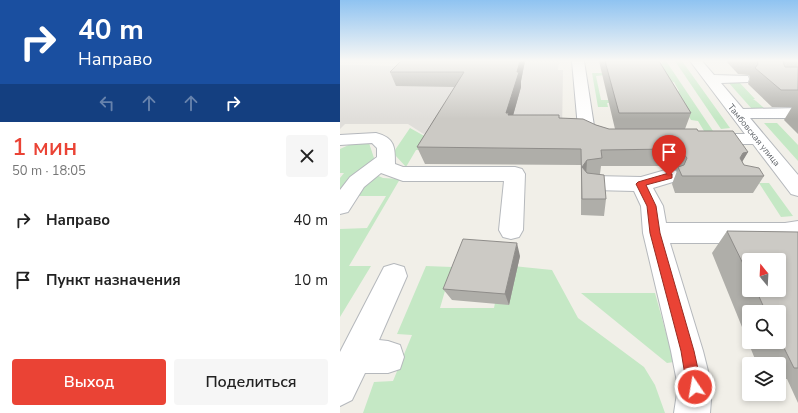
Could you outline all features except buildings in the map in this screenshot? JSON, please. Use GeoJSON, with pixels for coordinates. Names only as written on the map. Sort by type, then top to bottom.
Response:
{"type":"FeatureCollection","features":[{"type":"Feature","properties":{"kind":"street"},"geometry":{"type":"LineString","coordinates":[[580,80],[586,128],[607,139],[623,139]]}},
{"type":"Feature","properties":{"kind":"street","name":"Тамбовская улица"},"geometry":{"type":"LineString","coordinates":[[711,80],[795,184]]}},
{"type":"Feature","properties":{"kind":"street"},"geometry":{"type":"LineString","coordinates":[[738,114],[798,113]]}},
{"type":"Feature","properties":{"kind":"street"},"geometry":{"type":"LineString","coordinates":[[340,140],[376,138],[386,146],[386,167],[403,174],[515,174],[511,230]]}},
{"type":"Feature","properties":{"kind":"street"},"geometry":{"type":"LineString","coordinates":[[692,139],[758,139]]}},
{"type":"Feature","properties":{"kind":"street"},"geometry":{"type":"LineString","coordinates":[[340,206],[357,182],[386,159]]}},
{"type":"Feature","properties":{"kind":"street"},"geometry":{"type":"LineString","coordinates":[[592,184],[641,184],[669,176]]}},
{"type":"Feature","properties":{"kind":"street"},"geometry":{"type":"LineString","coordinates":[[764,176],[795,184]]}},
{"type":"Feature","properties":{"kind":"street"},"geometry":{"type":"LineString","coordinates":[[641,184],[652,206],[655,233],[687,351],[695,387],[692,413]]}},
{"type":"Feature","properties":{"kind":"street"},"geometry":{"type":"LineString","coordinates":[[655,233],[785,233],[798,231]]}},
{"type":"Feature","properties":{"kind":"street"},"geometry":{"type":"LineString","coordinates":[[340,388],[394,276]]}},
{"type":"Feature","properties":{"kind":"street"},"geometry":{"type":"LineString","coordinates":[[355,356],[388,357]]}},
{"type":"Feature","properties":{"kind":"shaded area"},"geometry":{"type":"Polygon","coordinates":[[[340,80],[563,80],[562,132],[436,142],[408,124],[345,124],[340,129],[340,80]]]}},
{"type":"Feature","properties":{"kind":"green space"},"geometry":{"type":"Polygon","coordinates":[[[593,80],[597,80],[601,100],[613,100],[613,103],[607,103],[608,107],[598,107],[593,80]]]}},
{"type":"Feature","properties":{"kind":"green space"},"geometry":{"type":"Polygon","coordinates":[[[679,80],[713,131],[704,131],[698,121],[691,120],[675,93],[679,91],[674,82],[668,81],[679,80]]]}},
{"type":"Feature","properties":{"kind":"green space"},"geometry":{"type":"Polygon","coordinates":[[[688,80],[696,80],[730,128],[721,129],[688,80]]]}},
{"type":"Feature","properties":{"kind":"green space"},"geometry":{"type":"Polygon","coordinates":[[[728,82],[739,82],[755,99],[753,99],[764,108],[752,109],[728,82]]]}},
{"type":"Feature","properties":{"kind":"green space"},"geometry":{"type":"Polygon","coordinates":[[[764,123],[777,123],[798,145],[798,161],[764,123]]]}},
{"type":"Feature","properties":{"kind":"green space"},"geometry":{"type":"Polygon","coordinates":[[[410,128],[435,142],[439,150],[416,150],[406,167],[395,155],[395,150],[410,128]]]}},
{"type":"Feature","properties":{"kind":"green space"},"geometry":{"type":"Polygon","coordinates":[[[369,143],[374,158],[372,163],[340,192],[340,178],[344,173],[340,173],[340,149],[351,144],[369,143]]]}},
{"type":"Feature","properties":{"kind":"green space"},"geometry":{"type":"Polygon","coordinates":[[[374,174],[383,178],[400,179],[349,266],[371,266],[340,317],[340,229],[367,228],[386,196],[357,196],[374,174]]]}},
{"type":"Feature","properties":{"kind":"green space"},"geometry":{"type":"Polygon","coordinates":[[[759,183],[769,183],[793,216],[781,217],[759,183]]]}},
{"type":"Feature","properties":{"kind":"green space"},"geometry":{"type":"Polygon","coordinates":[[[502,265],[552,270],[578,318],[644,367],[655,385],[665,413],[363,413],[374,382],[393,381],[412,335],[397,334],[426,266],[452,267],[440,308],[494,308],[502,265]]]}},
{"type":"Feature","properties":{"kind":"green space"},"geometry":{"type":"Polygon","coordinates":[[[581,293],[655,293],[674,362],[667,363],[581,293]]]}},
{"type":"Feature","properties":{"kind":"route"},"geometry":{"type":"LineString","coordinates":[[669,176],[641,184],[652,206],[655,233],[687,351],[695,387]]}}]}
